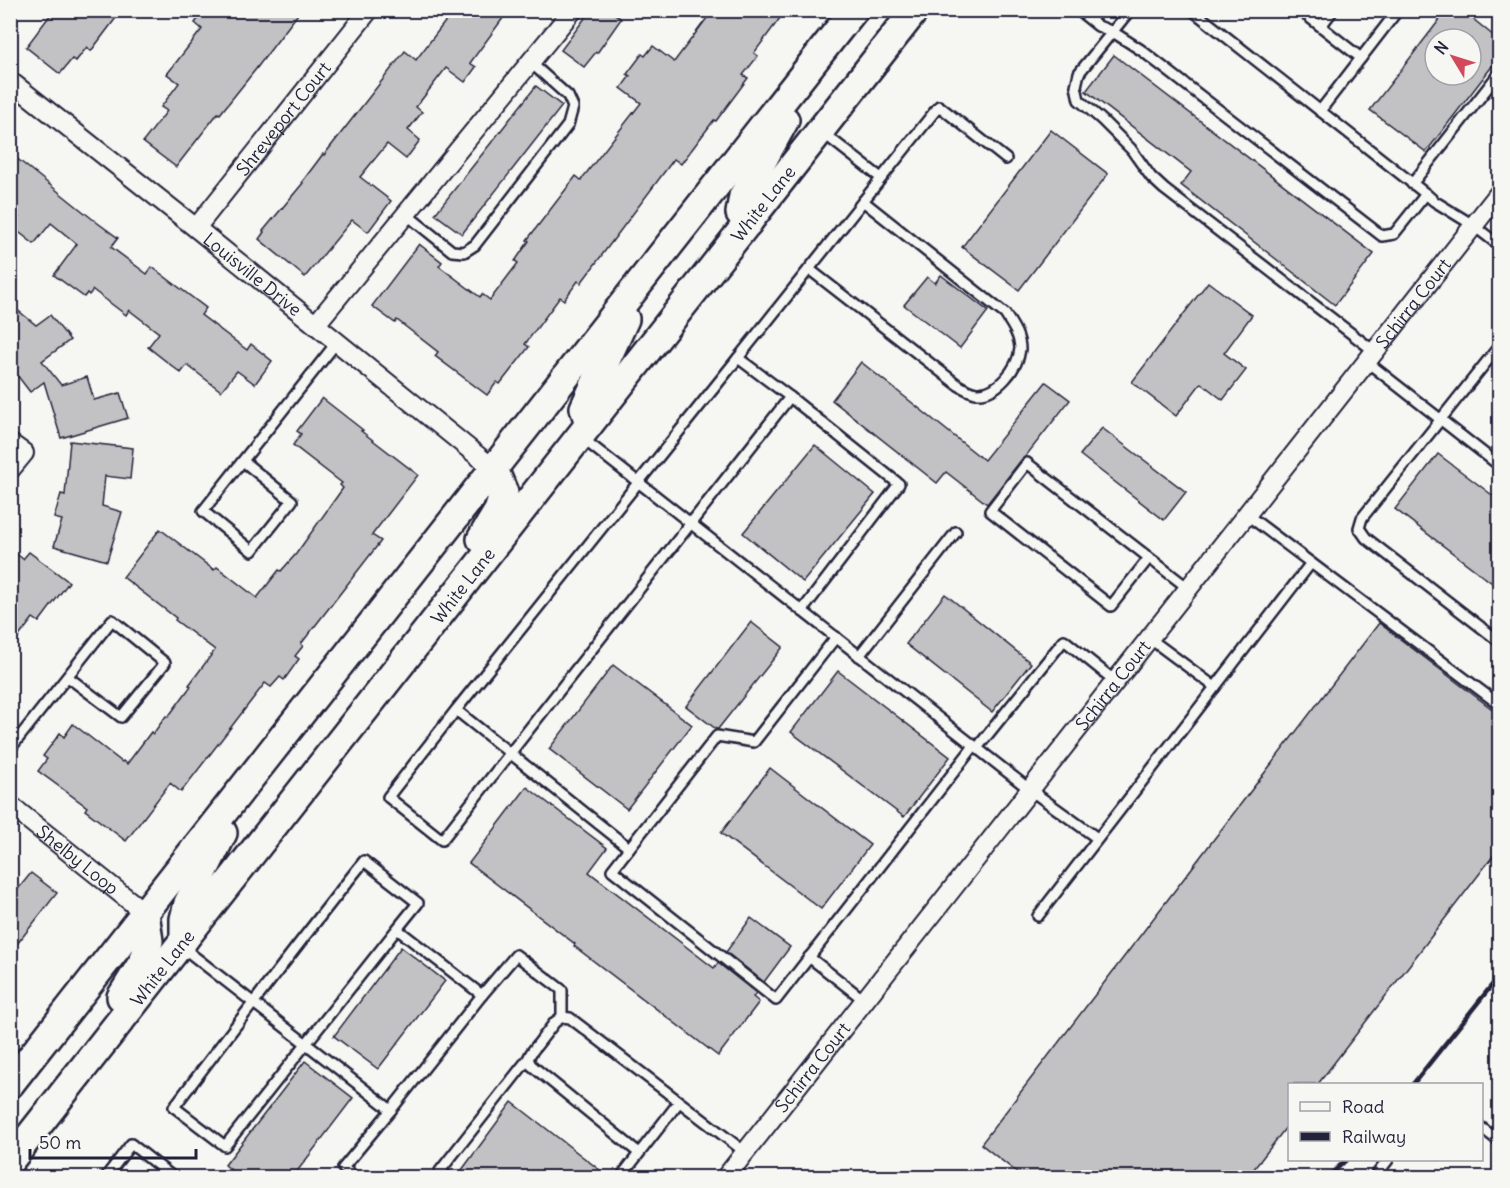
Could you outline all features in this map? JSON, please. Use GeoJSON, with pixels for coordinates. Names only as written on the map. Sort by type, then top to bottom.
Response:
{"type":"FeatureCollection","features":[{"type":"Feature","properties":{"kind":"main road"},"geometry":{"type":"LineString","coordinates":[[10,1084],[854,10]]}},
{"type":"Feature","properties":{"kind":"main road","name":"White Lane"},"geometry":{"type":"LineString","coordinates":[[10,1161],[915,10]]}},
{"type":"Feature","properties":{"kind":"main road"},"geometry":{"type":"LineString","coordinates":[[748,223],[740,213],[743,196],[827,45]]}},
{"type":"Feature","properties":{"kind":"main road"},"geometry":{"type":"LineString","coordinates":[[585,431],[584,408],[645,277]]}},
{"type":"Feature","properties":{"kind":"main road"},"geometry":{"type":"LineString","coordinates":[[414,648],[498,511],[504,493],[494,469]]}},
{"type":"Feature","properties":{"kind":"main road"},"geometry":{"type":"LineString","coordinates":[[182,943],[188,903],[251,778]]}},
{"type":"Feature","properties":{"kind":"main road"},"geometry":{"type":"LineString","coordinates":[[60,1098],[144,960],[149,941],[145,913]]}},
{"type":"Feature","properties":{"kind":"street","name":"Shreveport Court"},"geometry":{"type":"LineString","coordinates":[[196,228],[369,10]]}},
{"type":"Feature","properties":{"kind":"street"},"geometry":{"type":"LineString","coordinates":[[316,324],[573,10]]}},
{"type":"Feature","properties":{"kind":"street","name":"Louisville Drive"},"geometry":{"type":"LineString","coordinates":[[10,81],[494,469]]}},
{"type":"Feature","properties":{"kind":"street","name":"Schirra Court"},"geometry":{"type":"LineString","coordinates":[[725,1178],[1500,192]]}},
{"type":"Feature","properties":{"kind":"street"},"geometry":{"type":"LineString","coordinates":[[10,470],[17,448]]}},
{"type":"Feature","properties":{"kind":"street","name":"Shelby Loop"},"geometry":{"type":"LineString","coordinates":[[10,805],[145,913]]}},
{"type":"Feature","properties":{"kind":"lane"},"geometry":{"type":"LineString","coordinates":[[1078,10],[1098,27],[1113,32],[1141,50],[1382,236],[1394,234],[1426,194]]}},
{"type":"Feature","properties":{"kind":"lane"},"geometry":{"type":"LineString","coordinates":[[1130,10],[1079,74],[1076,86],[1079,100],[1131,149],[1151,177],[1164,189],[1370,356],[1440,420],[1500,466]]}},
{"type":"Feature","properties":{"kind":"lane"},"geometry":{"type":"LineString","coordinates":[[1192,10],[1434,201],[1473,225],[1500,246]]}},
{"type":"Feature","properties":{"kind":"lane"},"geometry":{"type":"LineString","coordinates":[[1300,10],[1361,58]]}},
{"type":"Feature","properties":{"kind":"lane"},"geometry":{"type":"LineString","coordinates":[[1321,26],[1333,10]]}},
{"type":"Feature","properties":{"kind":"lane"},"geometry":{"type":"LineString","coordinates":[[1320,111],[1398,10]]}},
{"type":"Feature","properties":{"kind":"lane"},"geometry":{"type":"LineString","coordinates":[[406,214],[452,251],[464,252],[475,245],[568,125],[573,107],[568,96],[530,62]]}},
{"type":"Feature","properties":{"kind":"lane"},"geometry":{"type":"LineString","coordinates":[[1412,184],[1500,72]]}},
{"type":"Feature","properties":{"kind":"lane"},"geometry":{"type":"LineString","coordinates":[[790,397],[442,840],[388,797],[939,105],[1006,159]]}},
{"type":"Feature","properties":{"kind":"lane"},"geometry":{"type":"LineString","coordinates":[[820,131],[881,178]]}},
{"type":"Feature","properties":{"kind":"lane"},"geometry":{"type":"LineString","coordinates":[[809,269],[958,385],[975,393],[988,391],[1006,379],[1020,350],[1018,334],[1005,314],[863,201]]}},
{"type":"Feature","properties":{"kind":"lane"},"geometry":{"type":"LineString","coordinates":[[243,461],[292,501],[252,551],[203,511],[337,342]]}},
{"type":"Feature","properties":{"kind":"lane"},"geometry":{"type":"LineString","coordinates":[[1500,345],[1362,518],[1359,528],[1366,538],[1500,642]]}},
{"type":"Feature","properties":{"kind":"lane"},"geometry":{"type":"LineString","coordinates":[[738,358],[899,484],[801,611]]}},
{"type":"Feature","properties":{"kind":"lane"},"geometry":{"type":"LineString","coordinates":[[585,431],[638,483],[1029,789],[1097,838]]}},
{"type":"Feature","properties":{"kind":"lane"},"geometry":{"type":"LineString","coordinates":[[1149,558],[1110,606],[990,512],[1027,463],[1188,588]]}},
{"type":"Feature","properties":{"kind":"lane"},"geometry":{"type":"LineString","coordinates":[[1246,514],[1500,705]]}},
{"type":"Feature","properties":{"kind":"lane"},"geometry":{"type":"LineString","coordinates":[[859,656],[956,532]]}},
{"type":"Feature","properties":{"kind":"lane"},"geometry":{"type":"LineString","coordinates":[[1038,916],[1311,563]]}},
{"type":"Feature","properties":{"kind":"lane"},"geometry":{"type":"LineString","coordinates":[[10,749],[112,620],[165,663],[121,717],[68,677]]}},
{"type":"Feature","properties":{"kind":"lane"},"geometry":{"type":"LineString","coordinates":[[836,637],[754,742],[717,736],[612,870],[776,1000],[976,747],[1064,640],[1115,681]]}},
{"type":"Feature","properties":{"kind":"lane"},"geometry":{"type":"LineString","coordinates":[[1149,638],[1215,687]]}},
{"type":"Feature","properties":{"kind":"lane"},"geometry":{"type":"LineString","coordinates":[[456,710],[629,849]]}},
{"type":"Feature","properties":{"kind":"lane"},"geometry":{"type":"LineString","coordinates":[[364,861],[418,903],[225,1146],[174,1107],[253,1002],[364,861]]}},
{"type":"Feature","properties":{"kind":"lane"},"geometry":{"type":"LineString","coordinates":[[398,928],[482,995]]}},
{"type":"Feature","properties":{"kind":"lane"},"geometry":{"type":"LineString","coordinates":[[182,943],[390,1110]]}},
{"type":"Feature","properties":{"kind":"lane"},"geometry":{"type":"LineString","coordinates":[[356,1178],[343,1168],[516,955],[562,990],[562,1017]]}},
{"type":"Feature","properties":{"kind":"lane"},"geometry":{"type":"LineString","coordinates":[[809,957],[864,1000]]}},
{"type":"Feature","properties":{"kind":"lane"},"geometry":{"type":"LineString","coordinates":[[449,1178],[440,1171],[555,1022],[562,1017],[570,1018],[745,1152]]}},
{"type":"Feature","properties":{"kind":"lane"},"geometry":{"type":"LineString","coordinates":[[528,1059],[531,1065],[639,1152]]}},
{"type":"Feature","properties":{"kind":"lane"},"geometry":{"type":"LineString","coordinates":[[620,1178],[679,1102]]}},
{"type":"Feature","properties":{"kind":"lane"},"geometry":{"type":"LineString","coordinates":[[1483,1129],[1500,1142]]}},
{"type":"Feature","properties":{"kind":"lane"},"geometry":{"type":"LineString","coordinates":[[105,1178],[131,1144],[174,1178]]}},
{"type":"Feature","properties":{"kind":"lane"},"geometry":{"type":"LineString","coordinates":[[1374,1178],[1387,1161]]}},
{"type":"Feature","properties":{"kind":"building"},"geometry":{"type":"Polygon","coordinates":[[[54,10],[122,10],[91,51],[87,47],[76,61],[72,59],[60,74],[26,47],[54,10]]]}},
{"type":"Feature","properties":{"kind":"building"},"geometry":{"type":"Polygon","coordinates":[[[205,10],[301,10],[176,167],[143,142],[167,111],[161,107],[179,83],[167,74],[202,29],[195,23],[205,10]]]}},
{"type":"Feature","properties":{"kind":"building"},"geometry":{"type":"Polygon","coordinates":[[[454,10],[509,10],[470,63],[476,67],[465,82],[446,68],[416,107],[422,112],[408,130],[420,140],[406,159],[387,144],[360,177],[391,201],[368,232],[352,220],[305,277],[259,239],[263,231],[405,51],[416,60],[454,10]]]}},
{"type":"Feature","properties":{"kind":"building"},"geometry":{"type":"Polygon","coordinates":[[[591,10],[610,10],[621,19],[584,67],[561,50],[591,10]]]}},
{"type":"Feature","properties":{"kind":"building"},"geometry":{"type":"Polygon","coordinates":[[[713,10],[786,10],[754,53],[758,56],[743,75],[748,78],[716,121],[714,120],[681,164],[674,159],[581,283],[578,281],[564,300],[560,297],[525,344],[529,347],[500,384],[497,382],[487,395],[435,356],[438,352],[397,320],[395,323],[372,306],[419,244],[442,262],[439,266],[480,297],[482,294],[490,300],[518,263],[515,261],[529,241],[527,240],[576,176],[581,180],[641,103],[621,88],[630,76],[627,74],[642,54],[645,56],[653,46],[674,62],[713,10]]]}},
{"type":"Feature","properties":{"kind":"building"},"geometry":{"type":"Polygon","coordinates":[[[1447,10],[1462,10],[1483,27],[1434,27],[1447,10]]]}},
{"type":"Feature","properties":{"kind":"building"},"geometry":{"type":"Polygon","coordinates":[[[1483,27],[1500,41],[1500,56],[1483,78],[1483,27]]]}},
{"type":"Feature","properties":{"kind":"building"},"geometry":{"type":"Polygon","coordinates":[[[1423,41],[1423,87],[1476,87],[1426,152],[1370,110],[1423,41]]]}},
{"type":"Feature","properties":{"kind":"building"},"geometry":{"type":"Polygon","coordinates":[[[1114,55],[1374,254],[1335,305],[1181,185],[1191,172],[1086,91],[1114,55]]]}},
{"type":"Feature","properties":{"kind":"building"},"geometry":{"type":"Polygon","coordinates":[[[536,86],[562,106],[462,234],[435,214],[536,86]]]}},
{"type":"Feature","properties":{"kind":"building"},"geometry":{"type":"Polygon","coordinates":[[[1051,130],[1108,174],[1019,290],[962,247],[1051,130]]]}},
{"type":"Feature","properties":{"kind":"building"},"geometry":{"type":"Polygon","coordinates":[[[10,153],[118,238],[111,247],[147,274],[152,267],[206,308],[201,315],[247,350],[251,344],[272,361],[255,384],[237,371],[221,391],[187,365],[181,373],[148,347],[159,333],[129,310],[126,315],[93,290],[84,297],[54,275],[77,244],[51,223],[34,244],[11,226],[19,217],[10,210],[10,153]]]}},
{"type":"Feature","properties":{"kind":"building"},"geometry":{"type":"Polygon","coordinates":[[[941,275],[988,311],[960,348],[904,305],[927,277],[935,283],[941,275]]]}},
{"type":"Feature","properties":{"kind":"building"},"geometry":{"type":"Polygon","coordinates":[[[1208,282],[1252,315],[1224,353],[1246,370],[1223,400],[1201,383],[1176,416],[1132,382],[1208,282]]]}},
{"type":"Feature","properties":{"kind":"building"},"geometry":{"type":"Polygon","coordinates":[[[10,304],[36,325],[50,315],[70,340],[42,361],[61,385],[87,377],[94,400],[120,393],[128,418],[61,438],[44,382],[30,392],[10,366],[10,304]]]}},
{"type":"Feature","properties":{"kind":"building"},"geometry":{"type":"Polygon","coordinates":[[[861,362],[984,460],[1046,382],[1070,400],[987,504],[946,472],[937,483],[832,400],[861,362]]]}},
{"type":"Feature","properties":{"kind":"building"},"geometry":{"type":"Polygon","coordinates":[[[322,398],[418,475],[372,535],[381,541],[301,644],[303,646],[295,656],[299,659],[284,680],[280,677],[271,687],[265,683],[181,792],[170,783],[126,841],[85,810],[87,807],[38,771],[47,759],[43,756],[60,733],[64,737],[73,724],[127,764],[151,732],[153,734],[166,716],[168,717],[215,650],[123,577],[160,529],[214,570],[217,567],[257,598],[279,570],[281,571],[296,554],[343,488],[340,485],[342,483],[293,445],[301,434],[297,431],[322,398]]]}},
{"type":"Feature","properties":{"kind":"building"},"geometry":{"type":"Polygon","coordinates":[[[1102,428],[1186,492],[1164,520],[1080,455],[1102,428]]]}},
{"type":"Feature","properties":{"kind":"building"},"geometry":{"type":"Polygon","coordinates":[[[70,441],[133,448],[130,479],[105,476],[102,506],[122,512],[107,561],[54,546],[62,520],[54,518],[61,494],[65,495],[70,441]]]}},
{"type":"Feature","properties":{"kind":"building"},"geometry":{"type":"Polygon","coordinates":[[[815,445],[875,494],[803,582],[743,533],[815,445]]]}},
{"type":"Feature","properties":{"kind":"building"},"geometry":{"type":"Polygon","coordinates":[[[1438,454],[1500,501],[1500,589],[1395,509],[1438,454]]]}},
{"type":"Feature","properties":{"kind":"building"},"geometry":{"type":"Polygon","coordinates":[[[10,549],[23,559],[29,552],[69,582],[39,622],[33,618],[10,648],[10,549]]]}},
{"type":"Feature","properties":{"kind":"building"},"geometry":{"type":"Polygon","coordinates":[[[945,594],[1031,663],[992,712],[906,644],[945,594]]]}},
{"type":"Feature","properties":{"kind":"building"},"geometry":{"type":"Polygon","coordinates":[[[751,622],[783,647],[716,729],[686,706],[751,622]]]}},
{"type":"Feature","properties":{"kind":"building"},"geometry":{"type":"Polygon","coordinates":[[[1379,623],[1500,715],[1500,847],[1319,1083],[1288,1083],[1288,1125],[1247,1178],[1024,1178],[981,1144],[1379,623]]]}},
{"type":"Feature","properties":{"kind":"building"},"geometry":{"type":"Polygon","coordinates":[[[613,665],[692,725],[627,809],[549,749],[613,665]]]}},
{"type":"Feature","properties":{"kind":"building"},"geometry":{"type":"Polygon","coordinates":[[[838,671],[950,757],[904,817],[791,732],[838,671]]]}},
{"type":"Feature","properties":{"kind":"building"},"geometry":{"type":"Polygon","coordinates":[[[770,768],[870,845],[821,909],[721,833],[770,768]]]}},
{"type":"Feature","properties":{"kind":"building"},"geometry":{"type":"Polygon","coordinates":[[[527,787],[607,848],[589,872],[714,968],[718,963],[756,993],[753,997],[759,1002],[718,1056],[469,863],[527,787]]]}},
{"type":"Feature","properties":{"kind":"building"},"geometry":{"type":"Polygon","coordinates":[[[31,873],[57,893],[10,953],[10,899],[31,873]]]}},
{"type":"Feature","properties":{"kind":"building"},"geometry":{"type":"Polygon","coordinates":[[[751,918],[790,947],[764,982],[726,952],[751,918]]]}},
{"type":"Feature","properties":{"kind":"building"},"geometry":{"type":"Polygon","coordinates":[[[401,947],[445,981],[378,1069],[334,1036],[401,947]]]}},
{"type":"Feature","properties":{"kind":"building"},"geometry":{"type":"Polygon","coordinates":[[[305,1061],[353,1098],[292,1178],[241,1178],[225,1165],[305,1061]]]}},
{"type":"Feature","properties":{"kind":"building"},"geometry":{"type":"Polygon","coordinates":[[[512,1102],[610,1178],[456,1178],[512,1102]]]}},
{"type":"Feature","properties":{"kind":"railway"},"geometry":{"type":"LineString","coordinates":[[1414,1083],[1500,975]]}},
{"type":"Feature","properties":{"kind":"railway"},"geometry":{"type":"LineString","coordinates":[[1327,1178],[1345,1161]]}}]}
